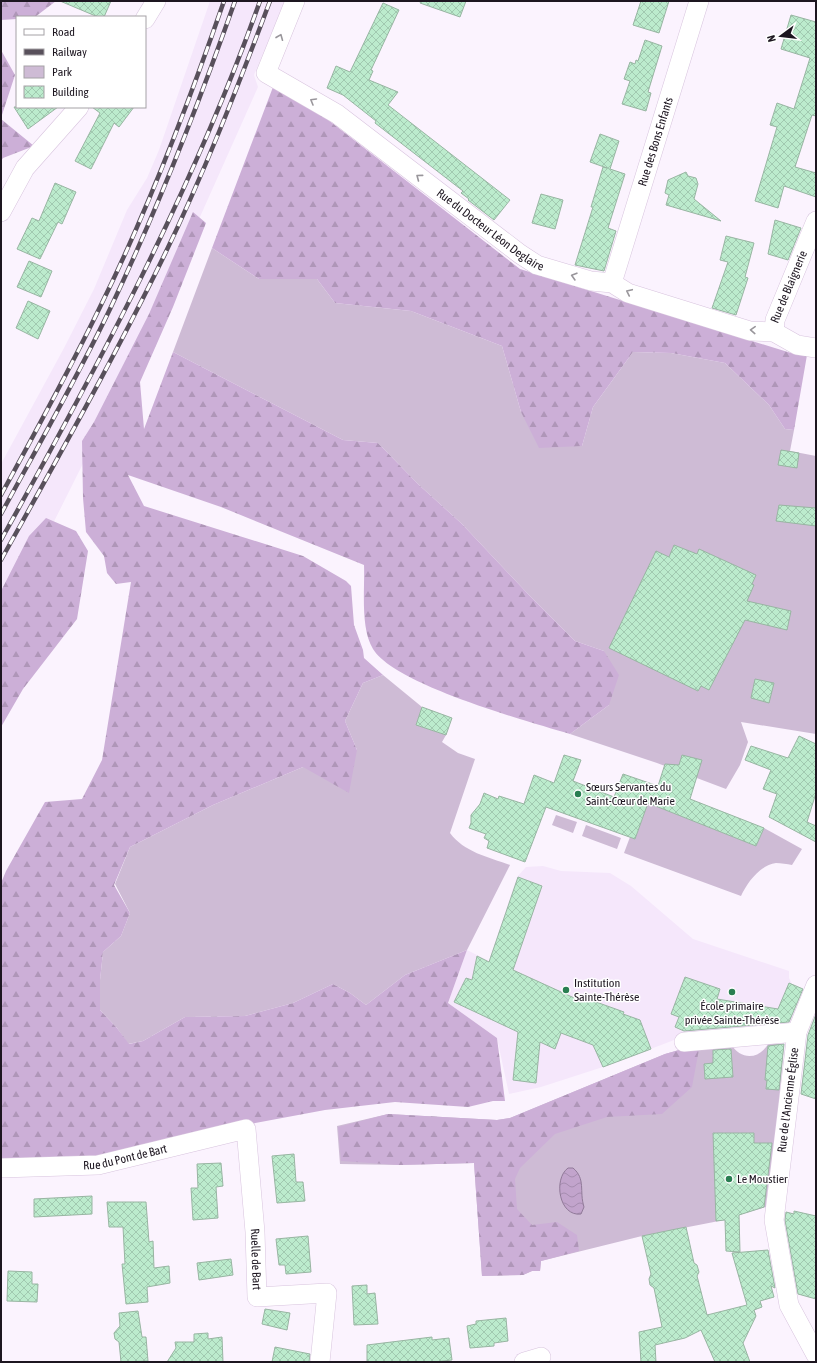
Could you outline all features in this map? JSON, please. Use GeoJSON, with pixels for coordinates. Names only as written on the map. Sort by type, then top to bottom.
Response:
{"type":"FeatureCollection","features":[{"type":"Feature","properties":{"kind":"street"},"geometry":{"type":"LineString","coordinates":[[146,17],[156,1]]}},
{"type":"Feature","properties":{"kind":"street","name":"Rue du Docteur Léon Deglaire"},"geometry":{"type":"LineString","coordinates":[[295,1],[266,73],[337,114],[537,265],[591,281],[612,283],[628,293],[750,331],[774,332],[797,345],[816,348]]}},
{"type":"Feature","properties":{"kind":"street","name":"Rue des Bons Enfants"},"geometry":{"type":"LineString","coordinates":[[612,283],[699,1]]}},
{"type":"Feature","properties":{"kind":"street"},"geometry":{"type":"LineString","coordinates":[[1,212],[25,168],[78,108]]}},
{"type":"Feature","properties":{"kind":"street","name":"Rue de Blaignerie"},"geometry":{"type":"LineString","coordinates":[[774,332],[775,320],[816,221]]}},
{"type":"Feature","properties":{"kind":"street","name":"Rue de l'Ancienne Église"},"geometry":{"type":"LineString","coordinates":[[816,985],[797,1032],[774,1220],[789,1305],[816,1355]]}},
{"type":"Feature","properties":{"kind":"street"},"geometry":{"type":"LineString","coordinates":[[684,1042],[797,1032]]}},
{"type":"Feature","properties":{"kind":"street","name":"Rue du Pont de Bart"},"geometry":{"type":"LineString","coordinates":[[1,1168],[98,1165],[246,1129]]}},
{"type":"Feature","properties":{"kind":"street","name":"Ruelle de Bart"},"geometry":{"type":"LineString","coordinates":[[246,1129],[255,1232],[257,1297],[327,1293],[320,1362]]}},
{"type":"Feature","properties":{"kind":"shaded area"},"geometry":{"type":"Polygon","coordinates":[[[210,1],[285,1],[254,75],[258,87],[145,340],[1,627],[1,464],[64,348],[94,289],[127,210],[147,178],[159,150],[210,1]]]}},
{"type":"Feature","properties":{"kind":"shaded area","name":"Institution Sainte-Thérèse"},"geometry":{"type":"Polygon","coordinates":[[[543,866],[561,871],[610,873],[631,886],[693,939],[789,971],[789,978],[792,984],[789,984],[782,999],[797,1005],[789,1026],[682,1037],[606,1066],[541,1087],[509,1094],[497,1038],[448,1003],[467,950],[489,961],[517,877],[526,867],[543,866]]]}},
{"type":"Feature","properties":{"kind":"green space"},"geometry":{"type":"Polygon","coordinates":[[[1,1],[56,1],[36,16],[16,16],[16,19],[1,20],[1,1]]]}},
{"type":"Feature","properties":{"kind":"green space"},"geometry":{"type":"Polygon","coordinates":[[[1,50],[15,75],[1,118],[1,50]]]}},
{"type":"Feature","properties":{"kind":"green space"},"geometry":{"type":"Polygon","coordinates":[[[273,87],[327,119],[520,269],[791,353],[807,355],[794,430],[785,429],[769,405],[725,363],[671,353],[633,352],[593,407],[582,446],[539,448],[521,412],[502,346],[411,311],[335,303],[317,279],[259,279],[212,248],[273,87]]]}},
{"type":"Feature","properties":{"kind":"green space"},"geometry":{"type":"Polygon","coordinates":[[[1,119],[34,146],[3,158],[1,161],[1,119]]]}},
{"type":"Feature","properties":{"kind":"green space"},"geometry":{"type":"Polygon","coordinates":[[[193,212],[206,223],[173,307],[140,382],[144,429],[173,352],[343,440],[378,443],[419,485],[462,524],[575,641],[604,651],[619,675],[609,705],[570,734],[495,711],[434,688],[407,676],[386,662],[373,649],[366,630],[364,608],[364,565],[221,507],[128,475],[144,506],[303,556],[346,581],[351,586],[354,625],[363,650],[364,658],[383,675],[363,683],[345,721],[357,750],[349,793],[303,767],[213,805],[130,847],[114,885],[130,913],[121,936],[103,952],[100,980],[100,1010],[117,1028],[129,1044],[143,1041],[185,1017],[245,1016],[293,1003],[333,984],[350,993],[366,1005],[405,975],[467,950],[448,1003],[497,1038],[505,1101],[493,1101],[468,1107],[395,1102],[325,1110],[186,1136],[116,1156],[1,1161],[1,883],[6,871],[45,802],[82,799],[102,760],[131,582],[116,584],[107,573],[104,556],[86,532],[83,498],[82,441],[94,422],[149,314],[193,212]]]}},
{"type":"Feature","properties":{"kind":"green space"},"geometry":{"type":"Polygon","coordinates":[[[212,248],[259,279],[317,279],[335,303],[411,311],[502,346],[521,412],[582,446],[593,407],[633,352],[671,353],[725,363],[769,405],[785,429],[794,430],[790,451],[816,456],[816,734],[741,722],[748,742],[740,765],[726,789],[657,763],[570,734],[609,705],[604,651],[575,641],[462,524],[419,485],[378,443],[343,440],[173,352],[212,248]]]}},
{"type":"Feature","properties":{"kind":"green space"},"geometry":{"type":"Polygon","coordinates":[[[46,518],[76,531],[88,551],[77,619],[23,689],[1,727],[1,591],[29,536],[46,518]]]}},
{"type":"Feature","properties":{"kind":"green space"},"geometry":{"type":"Polygon","coordinates":[[[383,675],[422,707],[416,725],[446,735],[442,742],[458,753],[475,759],[450,833],[456,840],[469,849],[510,865],[467,950],[405,975],[366,1005],[350,993],[333,984],[293,1003],[245,1016],[185,1017],[143,1041],[128,1044],[117,1028],[100,1010],[100,980],[103,952],[121,936],[130,913],[115,884],[130,847],[213,805],[303,767],[357,750],[345,721],[363,683],[383,675]]]}},
{"type":"Feature","properties":{"kind":"green space"},"geometry":{"type":"Polygon","coordinates":[[[648,803],[756,846],[764,828],[802,849],[792,865],[776,863],[770,864],[759,871],[750,880],[741,896],[624,853],[630,837],[635,839],[648,803]]]}},
{"type":"Feature","properties":{"kind":"green space"},"geometry":{"type":"Polygon","coordinates":[[[556,815],[577,822],[573,833],[552,825],[556,815]]]}},
{"type":"Feature","properties":{"kind":"green space"},"geometry":{"type":"Polygon","coordinates":[[[586,825],[621,838],[617,849],[582,836],[586,825]]]}},
{"type":"Feature","properties":{"kind":"green space"},"geometry":{"type":"Polygon","coordinates":[[[700,1044],[731,1044],[739,1053],[750,1056],[760,1053],[768,1044],[784,1044],[774,1160],[769,1178],[766,1207],[719,1221],[642,1236],[541,1261],[540,1271],[532,1271],[523,1275],[482,1276],[474,1163],[399,1165],[340,1164],[337,1126],[388,1114],[497,1120],[510,1118],[665,1054],[700,1044]]]}},
{"type":"Feature","properties":{"kind":"green space"},"geometry":{"type":"Polygon","coordinates":[[[700,1044],[692,1087],[662,1114],[607,1117],[555,1134],[520,1168],[515,1179],[517,1209],[532,1225],[557,1222],[577,1235],[579,1251],[541,1261],[540,1271],[532,1271],[523,1275],[482,1276],[474,1163],[399,1165],[341,1161],[338,1127],[388,1114],[497,1120],[510,1118],[665,1054],[700,1044]]]}},
{"type":"Feature","properties":{"kind":"water"},"geometry":{"type":"Polygon","coordinates":[[[568,1168],[573,1168],[580,1176],[584,1207],[581,1214],[568,1210],[563,1204],[560,1188],[561,1180],[563,1173],[568,1168]]]}},
{"type":"Feature","properties":{"kind":"building"},"geometry":{"type":"Polygon","coordinates":[[[60,1],[111,1],[104,16],[96,16],[60,1]]]}},
{"type":"Feature","properties":{"kind":"building"},"geometry":{"type":"Polygon","coordinates":[[[421,1],[466,1],[460,17],[420,3],[421,1]]]}},
{"type":"Feature","properties":{"kind":"building"},"geometry":{"type":"Polygon","coordinates":[[[641,1],[669,1],[659,33],[633,25],[641,1]]]}},
{"type":"Feature","properties":{"kind":"building"},"geometry":{"type":"Polygon","coordinates":[[[383,3],[399,10],[371,70],[373,71],[369,80],[398,92],[388,105],[510,200],[494,220],[468,200],[469,199],[461,193],[463,191],[375,123],[376,121],[343,95],[327,88],[336,66],[350,72],[383,3]]]}},
{"type":"Feature","properties":{"kind":"building"},"geometry":{"type":"Polygon","coordinates":[[[791,15],[816,22],[816,116],[812,115],[795,167],[816,173],[816,197],[784,186],[778,208],[755,201],[777,127],[770,125],[777,103],[794,109],[810,58],[781,49],[791,15]]]}},
{"type":"Feature","properties":{"kind":"building"},"geometry":{"type":"Polygon","coordinates":[[[645,40],[662,46],[648,92],[651,93],[646,111],[622,104],[630,81],[624,79],[630,62],[635,64],[636,60],[638,61],[645,40]]]}},
{"type":"Feature","properties":{"kind":"building"},"geometry":{"type":"Polygon","coordinates":[[[14,107],[57,108],[28,129],[14,107]]]}},
{"type":"Feature","properties":{"kind":"building"},"geometry":{"type":"Polygon","coordinates":[[[93,108],[133,108],[119,127],[114,123],[91,169],[75,161],[100,113],[93,108]]]}},
{"type":"Feature","properties":{"kind":"building"},"geometry":{"type":"Polygon","coordinates":[[[600,134],[619,141],[610,169],[625,174],[608,228],[616,231],[604,271],[575,265],[593,207],[591,207],[603,167],[607,168],[590,162],[600,134]]]}},
{"type":"Feature","properties":{"kind":"building"},"geometry":{"type":"Polygon","coordinates":[[[686,172],[688,176],[696,178],[698,184],[694,199],[721,221],[666,205],[669,195],[665,193],[668,180],[686,172]]]}},
{"type":"Feature","properties":{"kind":"building"},"geometry":{"type":"Polygon","coordinates":[[[55,183],[76,192],[62,224],[58,222],[40,259],[17,249],[32,218],[39,221],[55,183]]]}},
{"type":"Feature","properties":{"kind":"building"},"geometry":{"type":"Polygon","coordinates":[[[541,194],[563,200],[555,229],[532,223],[541,194]]]}},
{"type":"Feature","properties":{"kind":"building"},"geometry":{"type":"Polygon","coordinates":[[[775,220],[801,228],[788,260],[768,254],[775,220]]]}},
{"type":"Feature","properties":{"kind":"building"},"geometry":{"type":"Polygon","coordinates":[[[726,236],[754,243],[745,277],[748,278],[736,315],[712,308],[728,262],[720,260],[726,236]]]}},
{"type":"Feature","properties":{"kind":"building"},"geometry":{"type":"Polygon","coordinates":[[[29,261],[52,271],[41,297],[17,287],[29,261]]]}},
{"type":"Feature","properties":{"kind":"building"},"geometry":{"type":"Polygon","coordinates":[[[28,301],[50,311],[38,339],[16,328],[28,301]]]}},
{"type":"Feature","properties":{"kind":"building"},"geometry":{"type":"Polygon","coordinates":[[[781,450],[799,453],[797,468],[778,465],[781,450]]]}},
{"type":"Feature","properties":{"kind":"building"},"geometry":{"type":"Polygon","coordinates":[[[779,505],[816,508],[816,526],[776,521],[779,505]]]}},
{"type":"Feature","properties":{"kind":"building"},"geometry":{"type":"Polygon","coordinates":[[[674,545],[697,554],[699,549],[756,575],[752,584],[754,585],[747,601],[791,611],[787,630],[745,620],[709,690],[701,686],[698,691],[609,648],[656,551],[669,557],[674,545]]]}},
{"type":"Feature","properties":{"kind":"building"},"geometry":{"type":"Polygon","coordinates":[[[755,679],[774,683],[769,703],[751,698],[755,679]]]}},
{"type":"Feature","properties":{"kind":"building"},"geometry":{"type":"Polygon","coordinates":[[[422,707],[452,718],[446,735],[416,725],[422,707]]]}},
{"type":"Feature","properties":{"kind":"building"},"geometry":{"type":"Polygon","coordinates":[[[799,736],[816,744],[816,793],[807,822],[816,826],[816,842],[769,817],[777,794],[763,789],[771,770],[745,760],[751,746],[788,758],[799,736]]]}},
{"type":"Feature","properties":{"kind":"building"},"geometry":{"type":"Polygon","coordinates":[[[564,755],[581,760],[573,781],[614,797],[623,774],[658,786],[665,764],[679,765],[682,755],[702,760],[690,799],[764,828],[756,846],[648,803],[635,839],[546,807],[525,862],[487,848],[489,841],[484,838],[486,834],[469,828],[471,823],[471,815],[480,804],[484,793],[498,799],[499,796],[524,804],[534,775],[554,783],[564,755]]]}},
{"type":"Feature","properties":{"kind":"building"},"geometry":{"type":"Polygon","coordinates":[[[518,877],[542,886],[513,970],[583,1002],[585,998],[624,1012],[623,1014],[640,1020],[651,1049],[603,1067],[593,1045],[561,1033],[555,1049],[540,1042],[536,1083],[513,1080],[518,1032],[454,1002],[466,978],[472,980],[477,956],[489,962],[518,877]]]}},
{"type":"Feature","properties":{"kind":"building"},"geometry":{"type":"Polygon","coordinates":[[[685,977],[720,989],[717,999],[778,1009],[789,983],[803,989],[789,1022],[684,1031],[675,1027],[679,1017],[671,1014],[685,977]]]}},
{"type":"Feature","properties":{"kind":"building"},"geometry":{"type":"Polygon","coordinates":[[[816,1014],[816,1099],[801,1094],[808,1035],[816,1014]]]}},
{"type":"Feature","properties":{"kind":"building"},"geometry":{"type":"Polygon","coordinates":[[[784,1044],[779,1090],[766,1089],[767,1080],[765,1080],[768,1046],[784,1044]]]}},
{"type":"Feature","properties":{"kind":"building"},"geometry":{"type":"Polygon","coordinates":[[[731,1049],[733,1077],[705,1079],[704,1064],[713,1063],[713,1050],[731,1049]]]}},
{"type":"Feature","properties":{"kind":"building"},"geometry":{"type":"Polygon","coordinates":[[[713,1133],[754,1133],[754,1143],[772,1143],[764,1207],[739,1215],[740,1252],[726,1251],[725,1220],[716,1221],[713,1133]]]}},
{"type":"Feature","properties":{"kind":"building"},"geometry":{"type":"Polygon","coordinates":[[[294,1154],[296,1182],[303,1182],[305,1201],[277,1203],[272,1156],[294,1154]]]}},
{"type":"Feature","properties":{"kind":"building"},"geometry":{"type":"Polygon","coordinates":[[[221,1163],[223,1186],[216,1187],[218,1218],[193,1220],[191,1188],[198,1188],[197,1164],[221,1163]]]}},
{"type":"Feature","properties":{"kind":"building"},"geometry":{"type":"Polygon","coordinates":[[[92,1196],[92,1214],[34,1217],[34,1199],[92,1196]]]}},
{"type":"Feature","properties":{"kind":"building"},"geometry":{"type":"Polygon","coordinates":[[[107,1202],[146,1202],[149,1242],[153,1241],[154,1268],[169,1266],[170,1283],[147,1287],[148,1302],[126,1304],[122,1264],[125,1264],[123,1227],[109,1227],[107,1202]]]}},
{"type":"Feature","properties":{"kind":"building"},"geometry":{"type":"Polygon","coordinates":[[[794,1211],[816,1216],[816,1299],[798,1294],[785,1220],[786,1212],[794,1214],[794,1211]]]}},
{"type":"Feature","properties":{"kind":"building"},"geometry":{"type":"Polygon","coordinates":[[[686,1227],[694,1263],[697,1265],[699,1272],[697,1276],[707,1315],[747,1305],[732,1253],[768,1250],[775,1288],[771,1286],[774,1297],[760,1301],[762,1307],[754,1310],[756,1316],[743,1343],[750,1362],[715,1362],[701,1330],[685,1338],[655,1345],[656,1362],[641,1362],[639,1332],[662,1327],[654,1288],[650,1285],[649,1279],[651,1274],[642,1236],[686,1227]]]}},
{"type":"Feature","properties":{"kind":"building"},"geometry":{"type":"Polygon","coordinates":[[[308,1236],[311,1272],[286,1274],[285,1265],[279,1265],[276,1239],[308,1236]]]}},
{"type":"Feature","properties":{"kind":"building"},"geometry":{"type":"Polygon","coordinates":[[[231,1259],[233,1275],[199,1280],[197,1263],[231,1259]]]}},
{"type":"Feature","properties":{"kind":"building"},"geometry":{"type":"Polygon","coordinates":[[[8,1271],[32,1272],[32,1284],[38,1284],[37,1302],[7,1301],[8,1271]]]}},
{"type":"Feature","properties":{"kind":"building"},"geometry":{"type":"Polygon","coordinates":[[[367,1285],[367,1294],[375,1293],[378,1324],[354,1325],[352,1286],[367,1285]]]}},
{"type":"Feature","properties":{"kind":"building"},"geometry":{"type":"Polygon","coordinates":[[[265,1309],[290,1313],[287,1330],[262,1324],[265,1309]]]}},
{"type":"Feature","properties":{"kind":"building"},"geometry":{"type":"Polygon","coordinates":[[[138,1311],[142,1337],[146,1337],[148,1361],[121,1362],[119,1342],[115,1339],[114,1333],[120,1326],[119,1313],[138,1311]]]}},
{"type":"Feature","properties":{"kind":"building"},"geometry":{"type":"Polygon","coordinates":[[[506,1318],[508,1341],[494,1343],[494,1346],[470,1348],[467,1326],[476,1324],[476,1321],[506,1318]]]}},
{"type":"Feature","properties":{"kind":"building"},"geometry":{"type":"Polygon","coordinates":[[[208,1333],[208,1339],[222,1337],[223,1362],[167,1362],[176,1348],[175,1342],[194,1342],[194,1334],[208,1333]]]}},
{"type":"Feature","properties":{"kind":"building"},"geometry":{"type":"Polygon","coordinates":[[[432,1337],[432,1340],[449,1338],[452,1360],[434,1362],[367,1362],[367,1345],[432,1337]]]}},
{"type":"Feature","properties":{"kind":"building"},"geometry":{"type":"Polygon","coordinates":[[[275,1347],[310,1354],[309,1362],[272,1362],[275,1347]]]}},
{"type":"Feature","properties":{"kind":"railway"},"geometry":{"type":"LineString","coordinates":[[1,495],[76,355],[118,270],[167,156],[224,1]]}},
{"type":"Feature","properties":{"kind":"railway"},"geometry":{"type":"LineString","coordinates":[[1,514],[84,361],[128,271],[177,156],[235,1]]}},
{"type":"Feature","properties":{"kind":"railway"},"geometry":{"type":"LineString","coordinates":[[1,540],[73,409],[142,276],[205,140],[234,71],[260,1]]}},
{"type":"Feature","properties":{"kind":"railway"},"geometry":{"type":"LineString","coordinates":[[1,560],[104,374],[162,260],[192,196],[219,132],[270,1]]}},
{"type":"Feature","properties":{"kind":"place","name":"Sœurs Servantes du Saint-Cœur de Marie"},"geometry":{"type":"Point","coordinates":[578,794]}},
{"type":"Feature","properties":{"kind":"place","name":"Institution Sainte-Thérèse"},"geometry":{"type":"Point","coordinates":[566,990]}},
{"type":"Feature","properties":{"kind":"place","name":"École primaire privée Sainte-Thérèse"},"geometry":{"type":"Point","coordinates":[732,992]}},
{"type":"Feature","properties":{"kind":"place","name":"Le Moustier"},"geometry":{"type":"Point","coordinates":[729,1179]}}]}
